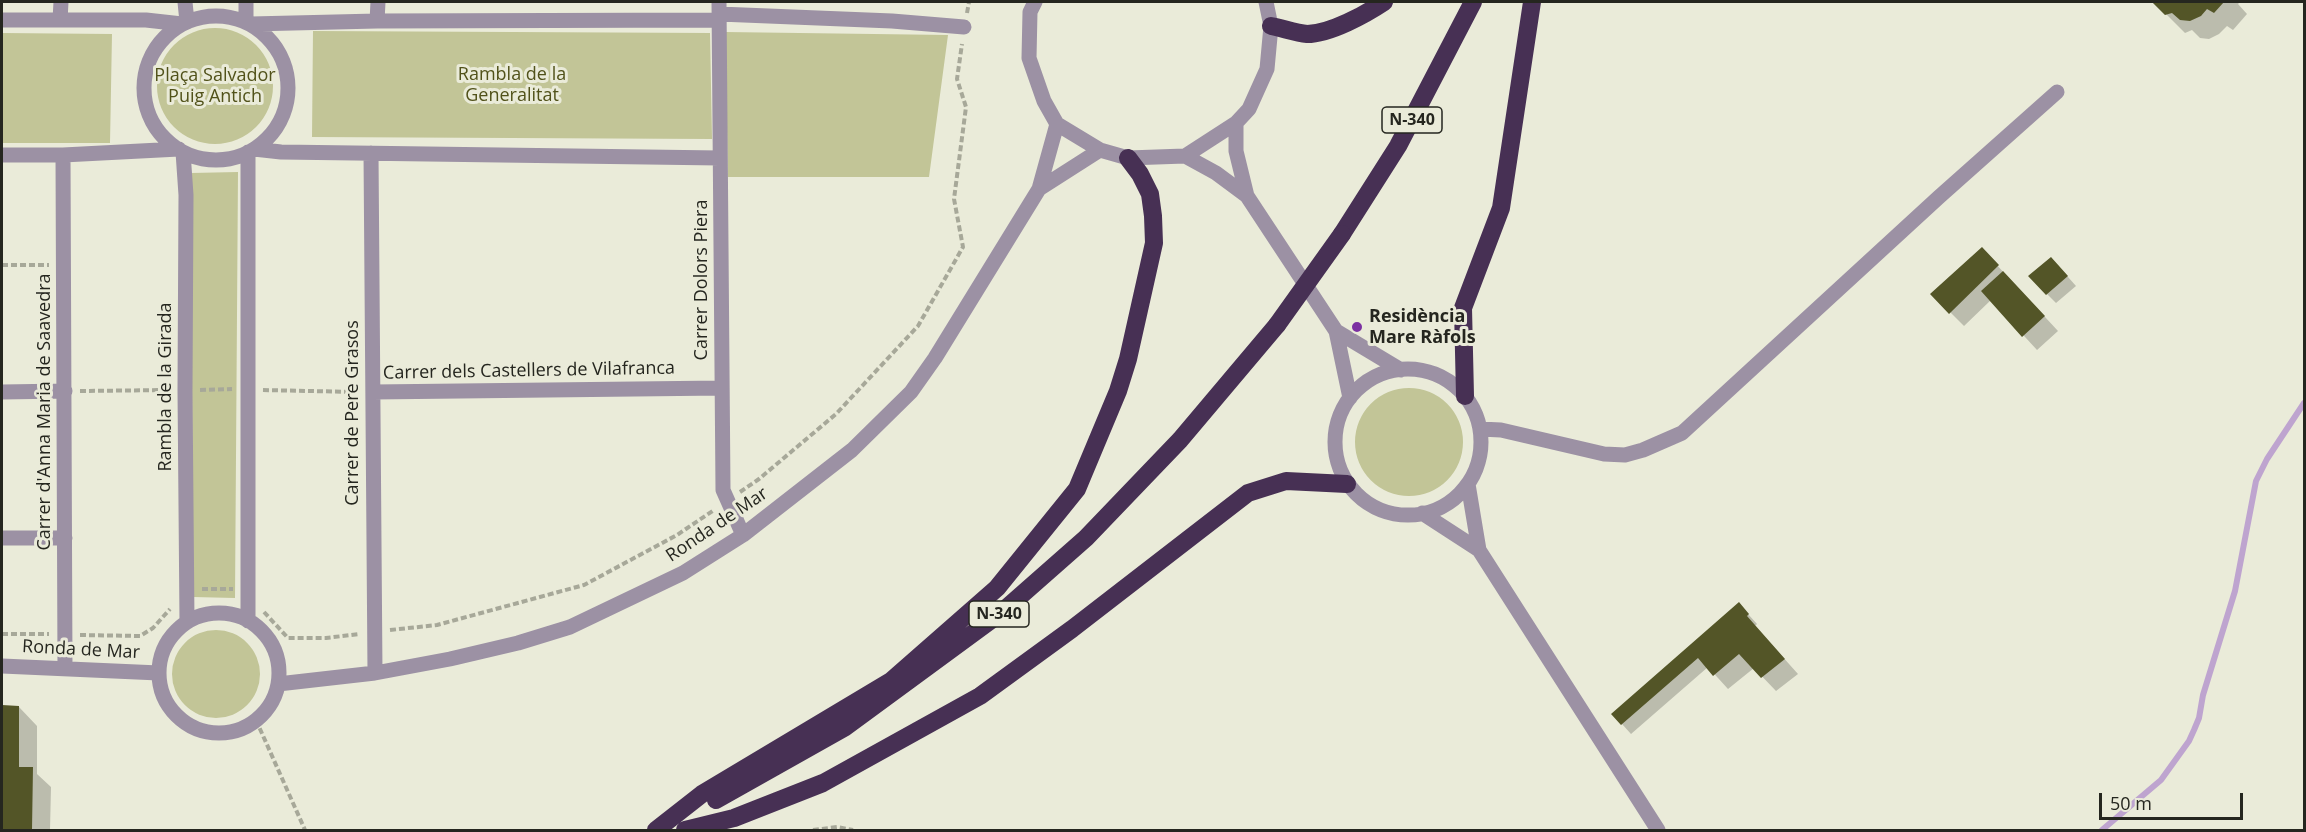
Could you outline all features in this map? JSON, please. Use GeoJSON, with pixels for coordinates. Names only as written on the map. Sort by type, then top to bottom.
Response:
{"type":"FeatureCollection","features":[{"type":"Feature","properties":{"kind":"highway"},"geometry":{"type":"LineString","coordinates":[[1271,26],[1307,34],[1322,32],[1371,11],[1384,2]]}},
{"type":"Feature","properties":{"kind":"highway","name":"N-340"},"geometry":{"type":"LineString","coordinates":[[662,831],[844,728],[1002,612],[1086,538],[1180,440],[1277,325],[1342,234],[1398,146],[1473,2]]}},
{"type":"Feature","properties":{"kind":"highway"},"geometry":{"type":"LineString","coordinates":[[1465,396],[1463,308],[1501,208],[1532,2]]}},
{"type":"Feature","properties":{"kind":"highway"},"geometry":{"type":"LineString","coordinates":[[656,831],[702,794],[891,681],[997,588],[1077,489],[1118,391],[1128,359],[1154,243],[1150,194],[1140,174],[1128,158]]}},
{"type":"Feature","properties":{"kind":"highway"},"geometry":{"type":"LineString","coordinates":[[685,831],[734,818],[823,783],[980,696],[1072,629],[1248,493],[1286,481],[1347,484]]}},
{"type":"Feature","properties":{"kind":"street"},"geometry":{"type":"LineString","coordinates":[[60,2],[60,20]]}},
{"type":"Feature","properties":{"kind":"street"},"geometry":{"type":"LineString","coordinates":[[184,23],[185,2]]}},
{"type":"Feature","properties":{"kind":"street"},"geometry":{"type":"LineString","coordinates":[[246,2],[248,23]]}},
{"type":"Feature","properties":{"kind":"street"},"geometry":{"type":"LineString","coordinates":[[377,21],[378,2]]}},
{"type":"Feature","properties":{"kind":"street"},"geometry":{"type":"LineString","coordinates":[[1035,2],[1030,12],[1029,58],[1044,101],[1057,124],[1100,150],[1128,158],[1185,156],[1216,172],[1247,196],[1336,331],[1350,398]]}},
{"type":"Feature","properties":{"kind":"street"},"geometry":{"type":"LineString","coordinates":[[1185,156],[1236,123],[1249,109],[1267,69],[1271,26],[1266,2]]}},
{"type":"Feature","properties":{"kind":"street"},"geometry":{"type":"LineString","coordinates":[[248,23],[719,12],[964,27]]}},
{"type":"Feature","properties":{"kind":"street","name":"Carrer Dolors Piera"},"geometry":{"type":"LineString","coordinates":[[719,12],[723,490],[743,535]]}},
{"type":"Feature","properties":{"kind":"street"},"geometry":{"type":"LineString","coordinates":[[206,16],[226,16],[248,23],[268,37],[280,55],[288,75],[288,97],[282,117],[270,136],[251,151],[233,158],[217,160],[200,158],[181,150],[161,134],[150,117],[145,96],[145,75],[152,54],[165,37],[184,23],[206,16]]}},
{"type":"Feature","properties":{"kind":"street"},"geometry":{"type":"LineString","coordinates":[[2,20],[146,20],[184,23]]}},
{"type":"Feature","properties":{"kind":"street"},"geometry":{"type":"LineString","coordinates":[[1479,429],[1501,430],[1604,454],[1625,455],[1682,434],[1939,197],[2057,92]]}},
{"type":"Feature","properties":{"kind":"street"},"geometry":{"type":"LineString","coordinates":[[1236,123],[1236,151],[1247,196]]}},
{"type":"Feature","properties":{"kind":"street","name":"Ronda de Mar"},"geometry":{"type":"LineString","coordinates":[[278,684],[375,673],[473,654],[570,627],[683,573],[743,535],[852,450],[911,392],[935,358],[1039,189],[1057,124]]}},
{"type":"Feature","properties":{"kind":"street"},"geometry":{"type":"LineString","coordinates":[[2,155],[181,150]]}},
{"type":"Feature","properties":{"kind":"street","name":"Rambla de la Girada"},"geometry":{"type":"LineString","coordinates":[[181,150],[186,195],[187,622]]}},
{"type":"Feature","properties":{"kind":"street","name":"Ronda de Mar"},"geometry":{"type":"LineString","coordinates":[[1039,189],[1100,150]]}},
{"type":"Feature","properties":{"kind":"street"},"geometry":{"type":"LineString","coordinates":[[251,151],[720,158]]}},
{"type":"Feature","properties":{"kind":"street"},"geometry":{"type":"LineString","coordinates":[[248,621],[251,151]]}},
{"type":"Feature","properties":{"kind":"street","name":"Carrer de Pere Grasos"},"geometry":{"type":"LineString","coordinates":[[371,153],[375,673]]}},
{"type":"Feature","properties":{"kind":"street","name":"Carrer d'Anna Maria de Saavedra"},"geometry":{"type":"LineString","coordinates":[[63,155],[65,668]]}},
{"type":"Feature","properties":{"kind":"street"},"geometry":{"type":"LineString","coordinates":[[1336,331],[1401,370]]}},
{"type":"Feature","properties":{"kind":"street"},"geometry":{"type":"LineString","coordinates":[[1401,370],[1417,370],[1434,374],[1451,383],[1465,396],[1475,412],[1479,429],[1480,450],[1477,467],[1468,484],[1446,502],[1422,513],[1407,515],[1384,511],[1363,500],[1347,484],[1337,461],[1335,437],[1340,415],[1350,398],[1363,385],[1379,375],[1401,370]]}},
{"type":"Feature","properties":{"kind":"street","name":"Carrer dels Castellers de Vilafranca"},"geometry":{"type":"LineString","coordinates":[[373,392],[722,388]]}},
{"type":"Feature","properties":{"kind":"street"},"geometry":{"type":"LineString","coordinates":[[2,393],[65,392]]}},
{"type":"Feature","properties":{"kind":"street"},"geometry":{"type":"LineString","coordinates":[[1468,484],[1479,550],[1658,831]]}},
{"type":"Feature","properties":{"kind":"street"},"geometry":{"type":"LineString","coordinates":[[1422,513],[1479,550]]}},
{"type":"Feature","properties":{"kind":"street"},"geometry":{"type":"LineString","coordinates":[[2,538],[65,538]]}},
{"type":"Feature","properties":{"kind":"street","name":"Ronda de Mar"},"geometry":{"type":"LineString","coordinates":[[218,613],[233,615],[248,621],[263,632],[274,648],[279,666],[278,684],[267,710],[256,720],[240,729],[221,733],[202,730],[185,722],[171,709],[162,692],[159,673],[166,644],[187,622],[202,616],[218,613]]}},
{"type":"Feature","properties":{"kind":"street","name":"Ronda de Mar"},"geometry":{"type":"LineString","coordinates":[[2,666],[159,673]]}},
{"type":"Feature","properties":{"kind":"path"},"geometry":{"type":"LineString","coordinates":[[262,601],[265,613],[288,638],[326,638],[437,624],[584,585],[677,535],[759,479],[844,405],[918,326],[963,247],[954,199],[966,107],[957,79],[964,27]]}},
{"type":"Feature","properties":{"kind":"path"},"geometry":{"type":"LineString","coordinates":[[2,265],[65,265]]}},
{"type":"Feature","properties":{"kind":"path"},"geometry":{"type":"LineString","coordinates":[[65,392],[248,389],[373,392]]}},
{"type":"Feature","properties":{"kind":"path"},"geometry":{"type":"LineString","coordinates":[[200,589],[236,589]]}},
{"type":"Feature","properties":{"kind":"path"},"geometry":{"type":"LineString","coordinates":[[2,634],[140,636],[153,628],[170,609],[173,599]]}},
{"type":"Feature","properties":{"kind":"path"},"geometry":{"type":"LineString","coordinates":[[256,720],[305,831]]}},
{"type":"Feature","properties":{"kind":"path"},"geometry":{"type":"LineString","coordinates":[[813,831],[837,827],[853,831]]}},
{"type":"Feature","properties":{"kind":"green space","name":"Plaça Salvador Puig Antich"},"geometry":{"type":"Polygon","coordinates":[[[215,28],[237,32],[256,45],[269,64],[273,86],[269,108],[256,127],[237,140],[215,144],[193,140],[174,127],[161,108],[157,86],[161,64],[174,45],[193,32],[215,28]]]}},
{"type":"Feature","properties":{"kind":"green space","name":"Rambla de la Generalitat"},"geometry":{"type":"Polygon","coordinates":[[[313,31],[710,33],[712,139],[312,137],[313,31]]]}},
{"type":"Feature","properties":{"kind":"green space"},"geometry":{"type":"Polygon","coordinates":[[[725,32],[948,35],[929,177],[728,177],[725,32]]]}},
{"type":"Feature","properties":{"kind":"green space"},"geometry":{"type":"Polygon","coordinates":[[[2,33],[112,34],[110,143],[2,143],[2,33]]]}},
{"type":"Feature","properties":{"kind":"green space"},"geometry":{"type":"Polygon","coordinates":[[[238,172],[235,598],[193,597],[191,173],[238,172]]]}},
{"type":"Feature","properties":{"kind":"green space"},"geometry":{"type":"Polygon","coordinates":[[[1409,388],[1430,392],[1447,404],[1459,421],[1463,442],[1459,463],[1447,480],[1430,492],[1409,496],[1388,492],[1371,480],[1359,463],[1355,442],[1359,421],[1371,404],[1388,392],[1409,388]]]}},
{"type":"Feature","properties":{"kind":"green space"},"geometry":{"type":"Polygon","coordinates":[[[216,630],[233,633],[247,643],[257,657],[260,674],[257,691],[247,705],[233,715],[216,718],[199,715],[185,705],[175,691],[172,674],[175,657],[185,643],[199,633],[216,630]]]}},
{"type":"Feature","properties":{"kind":"building"},"geometry":{"type":"Polygon","coordinates":[[[2152,2],[2224,2],[2214,13],[2207,9],[2201,16],[2190,21],[2180,20],[2172,13],[2165,15],[2152,2]]]}},
{"type":"Feature","properties":{"kind":"building"},"geometry":{"type":"Polygon","coordinates":[[[1982,247],[1999,265],[1949,314],[1930,294],[1982,247]]]}},
{"type":"Feature","properties":{"kind":"building"},"geometry":{"type":"Polygon","coordinates":[[[2051,257],[2068,276],[2046,295],[2028,276],[2051,257]]]}},
{"type":"Feature","properties":{"kind":"building"},"geometry":{"type":"Polygon","coordinates":[[[2003,271],[2045,316],[2022,337],[1981,291],[2003,271]]]}},
{"type":"Feature","properties":{"kind":"building"},"geometry":{"type":"Polygon","coordinates":[[[1739,602],[1749,614],[1747,616],[1785,659],[1761,678],[1739,654],[1713,676],[1698,658],[1621,725],[1611,714],[1739,602]]]}},
{"type":"Feature","properties":{"kind":"building"},"geometry":{"type":"Polygon","coordinates":[[[2,705],[19,706],[19,767],[33,767],[32,830],[2,830],[2,705]]]}},
{"type":"Feature","properties":{"kind":"waterway"},"geometry":{"type":"LineString","coordinates":[[2102,830],[2161,780],[2189,741],[2199,718],[2203,695],[2235,591],[2256,481],[2267,459],[2304,403]]}},
{"type":"Feature","properties":{"kind":"place","name":"Residència Mare Ràfols"},"geometry":{"type":"Point","coordinates":[1357,327]}}]}
